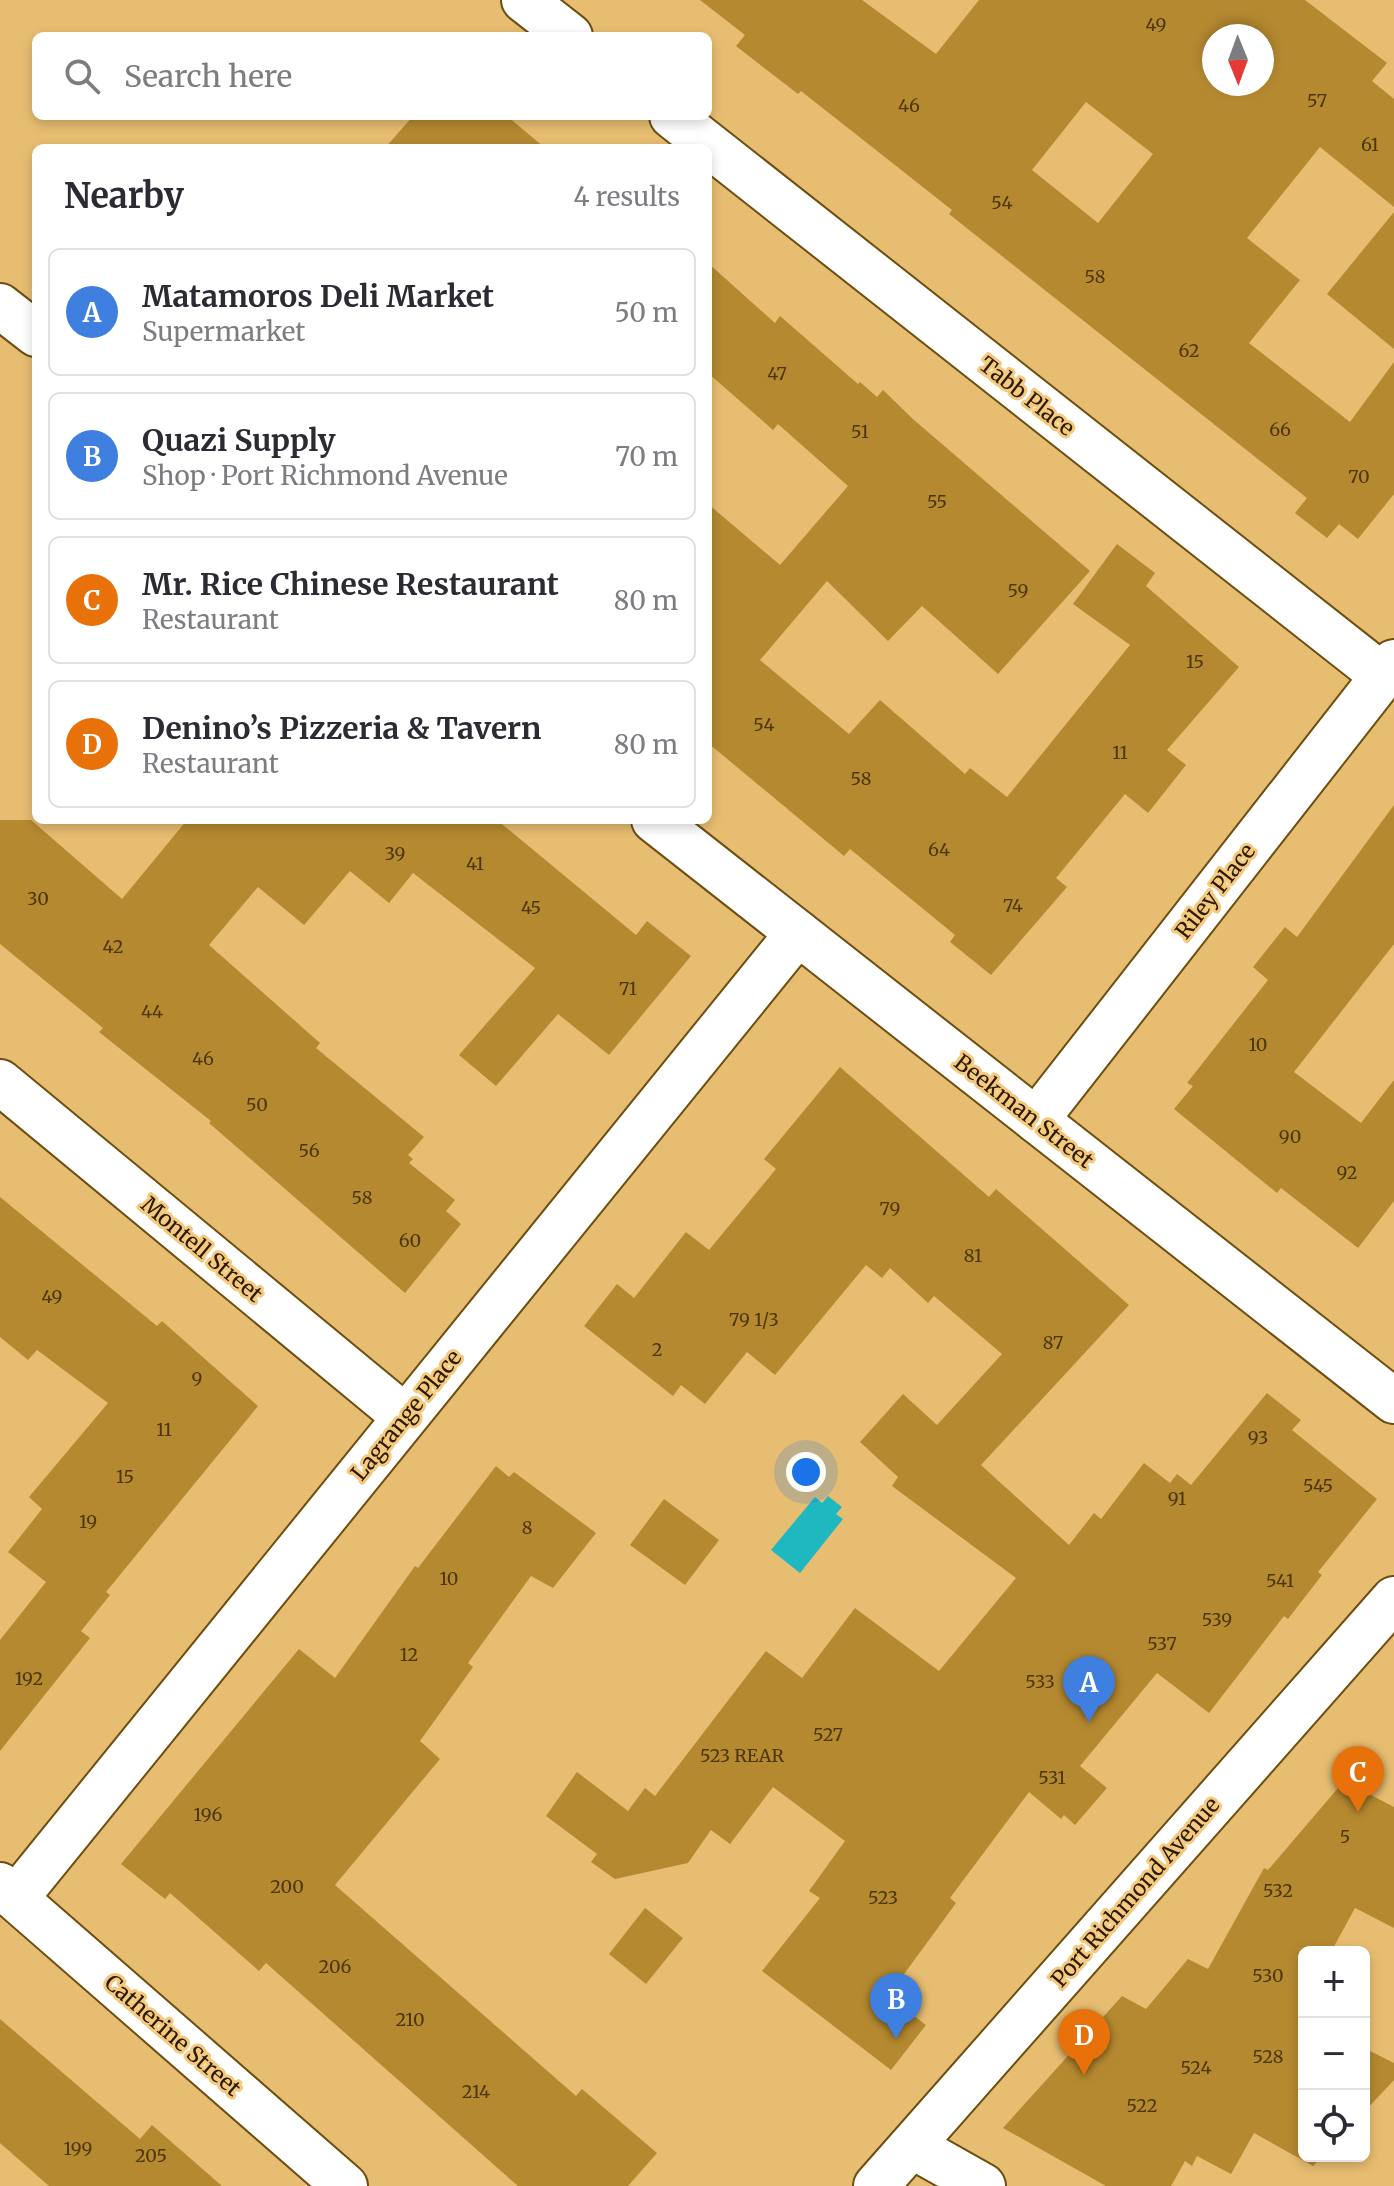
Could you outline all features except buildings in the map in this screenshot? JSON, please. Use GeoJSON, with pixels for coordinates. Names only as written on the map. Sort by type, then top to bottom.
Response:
{"type":"FeatureCollection","features":[{"type":"Feature","properties":{"kind":"street"},"geometry":{"type":"LineString","coordinates":[[524,0],[565,32]]}},
{"type":"Feature","properties":{"kind":"street","name":"Tabb Place"},"geometry":{"type":"LineString","coordinates":[[677,120],[708,144]]}},
{"type":"Feature","properties":{"kind":"street","name":"Tabb Place"},"geometry":{"type":"LineString","coordinates":[[712,147],[1388,669]]}},
{"type":"Feature","properties":{"kind":"street"},"geometry":{"type":"LineString","coordinates":[[0,306],[32,331]]}},
{"type":"Feature","properties":{"kind":"street","name":"Riley Place"},"geometry":{"type":"LineString","coordinates":[[1036,1120],[1388,669]]}},
{"type":"Feature","properties":{"kind":"street","name":"Beekman Street"},"geometry":{"type":"LineString","coordinates":[[659,824],[1394,1401]]}},
{"type":"Feature","properties":{"kind":"street","name":"Lagrange Place"},"geometry":{"type":"LineString","coordinates":[[8,1892],[404,1416],[798,933]]}},
{"type":"Feature","properties":{"kind":"street","name":"Montell Street"},"geometry":{"type":"LineString","coordinates":[[0,1082],[404,1416]]}},
{"type":"Feature","properties":{"kind":"street","name":"Port Richmond Avenue"},"geometry":{"type":"LineString","coordinates":[[876,2186],[1386,1620]]}},
{"type":"Feature","properties":{"kind":"street","name":"Catherine Street"},"geometry":{"type":"LineString","coordinates":[[8,1892],[345,2186]]}},
{"type":"Feature","properties":{"kind":"street"},"geometry":{"type":"LineString","coordinates":[[912,2146],[983,2186]]}},
{"type":"Feature","properties":{"kind":"water"},"geometry":{"type":"Polygon","coordinates":[[[828,1496],[842,1507],[836,1514],[843,1519],[800,1573],[771,1550],[815,1497],[822,1503],[828,1496]]]}},
{"type":"Feature","properties":{"kind":"place","name":"Matamoros Deli Market"},"geometry":{"type":"Point","coordinates":[1089,1722]}},
{"type":"Feature","properties":{"kind":"place","name":"Mr. Rice Chinese Restaurant"},"geometry":{"type":"Point","coordinates":[1358,1812]}},
{"type":"Feature","properties":{"kind":"place","name":"Quazi Supply"},"geometry":{"type":"Point","coordinates":[896,2039]}},
{"type":"Feature","properties":{"kind":"place","name":"Denino’s Pizzeria & Tavern"},"geometry":{"type":"Point","coordinates":[1084,2075]}}]}
